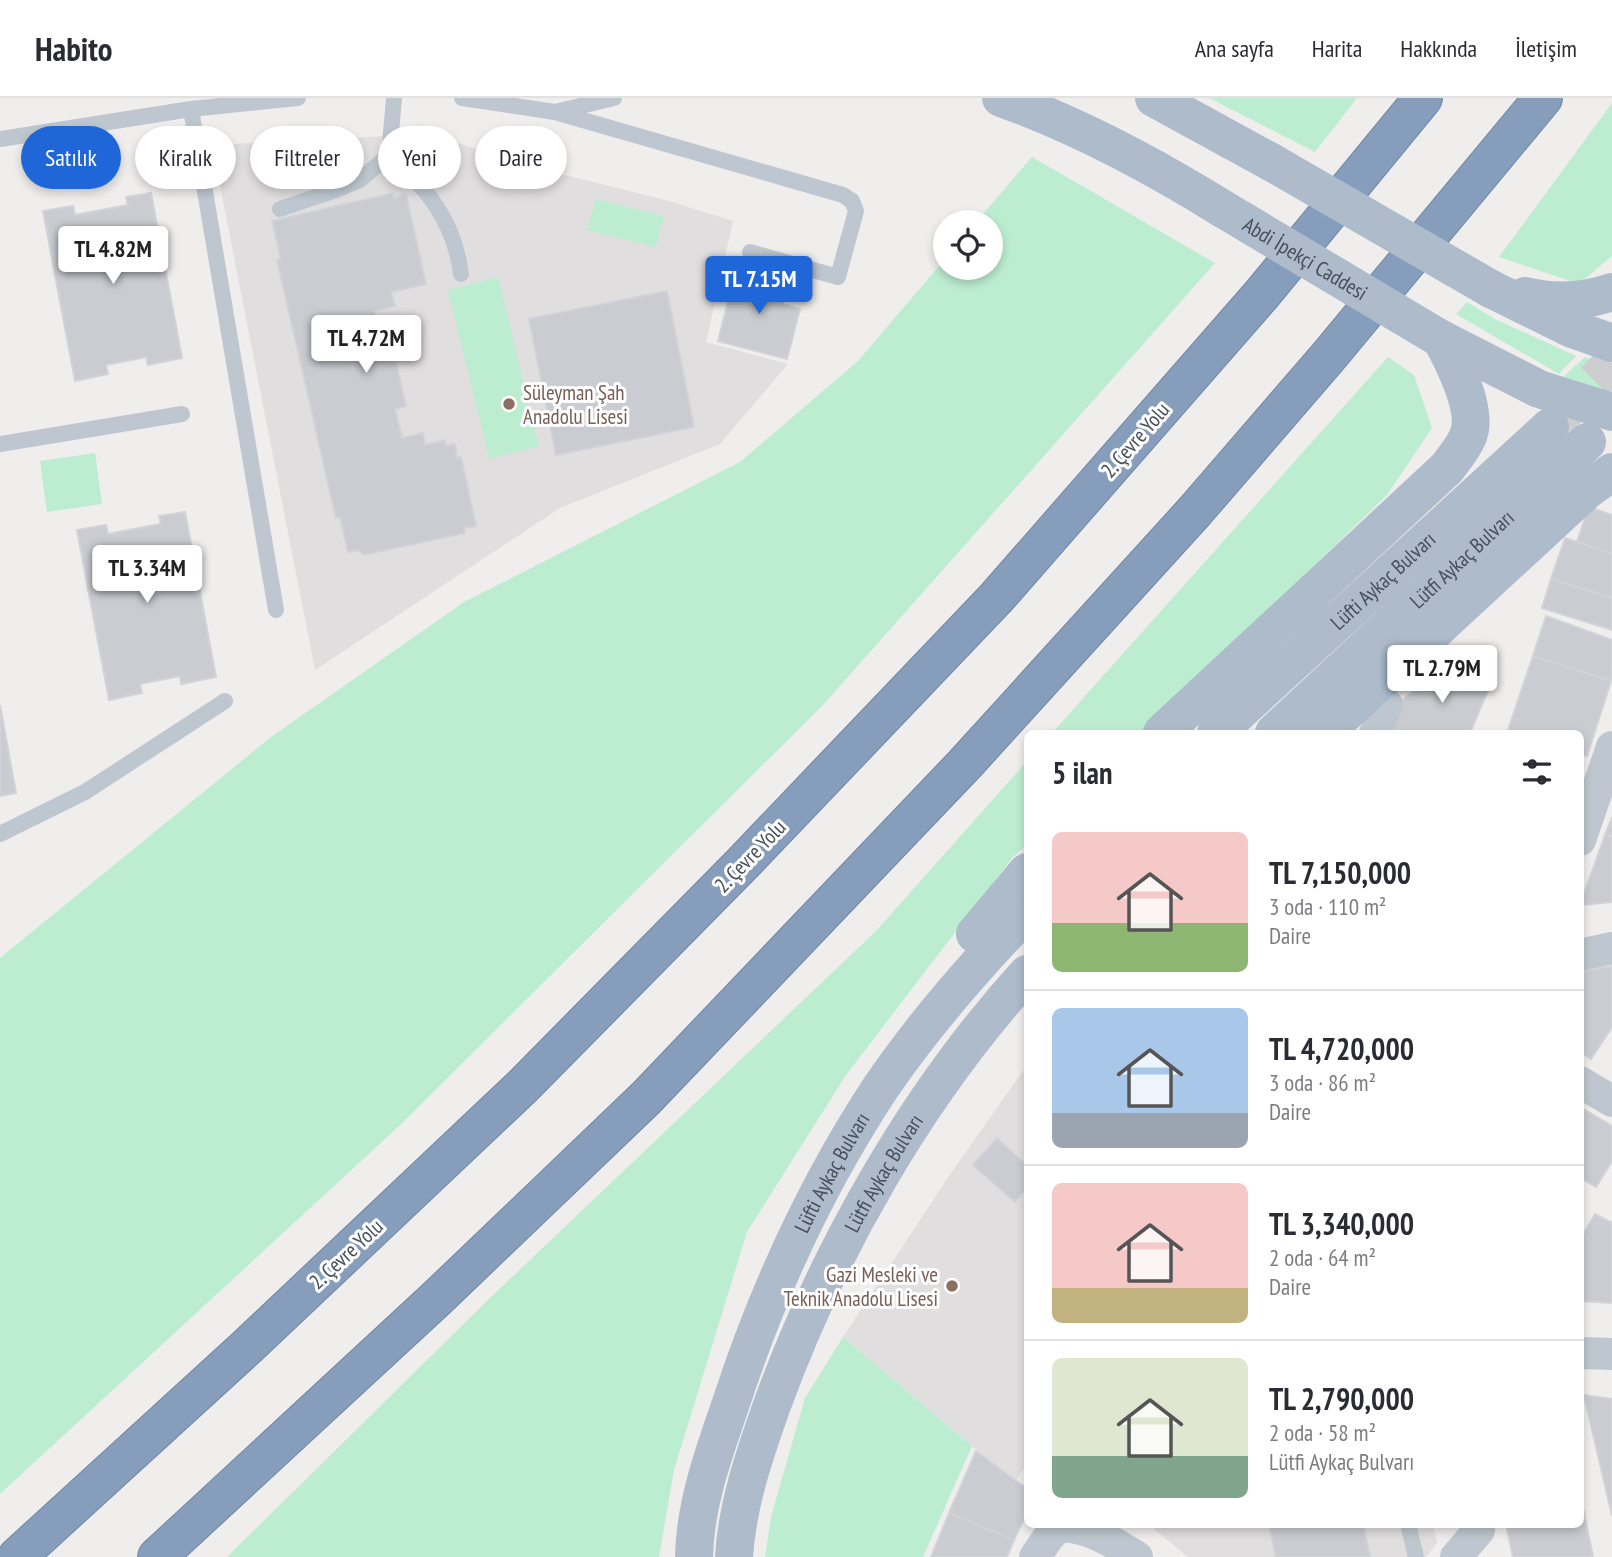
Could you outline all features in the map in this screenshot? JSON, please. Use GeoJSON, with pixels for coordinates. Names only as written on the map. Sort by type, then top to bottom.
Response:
{"type":"FeatureCollection","features":[{"type":"Feature","properties":{"kind":"highway","name":"2. Çevre Yolu"},"geometry":{"type":"LineString","coordinates":[[17,1557],[249,1345],[494,1114],[743,863],[997,597],[1262,294],[1423,98]]}},
{"type":"Feature","properties":{"kind":"highway"},"geometry":{"type":"LineString","coordinates":[[157,1557],[426,1308],[646,1098],[956,774],[1195,511],[1363,315],[1543,98]]}},
{"type":"Feature","properties":{"kind":"main road","name":"Abdi İpekçi Caddesi"},"geometry":{"type":"LineString","coordinates":[[1001,98],[1099,138],[1440,339],[1539,389],[1612,412]]}},
{"type":"Feature","properties":{"kind":"main road"},"geometry":{"type":"LineString","coordinates":[[1154,98],[1491,289],[1570,328],[1612,343]]}},
{"type":"Feature","properties":{"kind":"main road"},"geometry":{"type":"LineString","coordinates":[[1491,289],[1546,301],[1578,300],[1612,292]]}},
{"type":"Feature","properties":{"kind":"main road"},"geometry":{"type":"LineString","coordinates":[[1165,730],[1447,468],[1469,435],[1469,408],[1458,370],[1440,339]]}},
{"type":"Feature","properties":{"kind":"main road","name":"Lüfti Aykaç Bulvarı"},"geometry":{"type":"LineString","coordinates":[[1219,730],[1550,427]]}},
{"type":"Feature","properties":{"kind":"main road","name":"Lütfi Aykaç Bulvarı"},"geometry":{"type":"LineString","coordinates":[[1277,730],[1587,442]]}},
{"type":"Feature","properties":{"kind":"main road"},"geometry":{"type":"LineString","coordinates":[[1327,730],[1586,491],[1612,472]]}},
{"type":"Feature","properties":{"kind":"main road"},"geometry":{"type":"LineString","coordinates":[[914,1041],[966,945],[1024,875]]}},
{"type":"Feature","properties":{"kind":"main road","name":"Lüfti Aykaç Bulvarı"},"geometry":{"type":"LineString","coordinates":[[694,1557],[695,1531],[705,1479],[755,1335],[795,1241],[832,1168],[881,1088],[914,1041],[963,981],[1024,915]]}},
{"type":"Feature","properties":{"kind":"main road","name":"Lütfi Aykaç Bulvarı"},"geometry":{"type":"LineString","coordinates":[[734,1557],[742,1496],[788,1361],[841,1250],[906,1134],[950,1069],[1024,977]]}},
{"type":"Feature","properties":{"kind":"main road"},"geometry":{"type":"LineString","coordinates":[[906,1134],[992,1041],[1024,1013]]}},
{"type":"Feature","properties":{"kind":"street"},"geometry":{"type":"LineString","coordinates":[[1584,829],[1612,747]]}},
{"type":"Feature","properties":{"kind":"street"},"geometry":{"type":"LineString","coordinates":[[1584,954],[1612,947]]}},
{"type":"Feature","properties":{"kind":"street"},"geometry":{"type":"LineString","coordinates":[[1584,1084],[1612,1101]]}},
{"type":"Feature","properties":{"kind":"street"},"geometry":{"type":"LineString","coordinates":[[1584,1353],[1612,1354]]}},
{"type":"Feature","properties":{"kind":"street"},"geometry":{"type":"LineString","coordinates":[[1035,1557],[1057,1528]]}},
{"type":"Feature","properties":{"kind":"street"},"geometry":{"type":"LineString","coordinates":[[1084,1528],[1096,1532],[1137,1557]]}},
{"type":"Feature","properties":{"kind":"street"},"geometry":{"type":"LineString","coordinates":[[1455,1557],[1480,1537]]}},
{"type":"Feature","properties":{"kind":"lane"},"geometry":{"type":"LineString","coordinates":[[0,139],[191,109],[299,98]]}},
{"type":"Feature","properties":{"kind":"lane"},"geometry":{"type":"LineString","coordinates":[[392,126],[394,98]]}},
{"type":"Feature","properties":{"kind":"lane"},"geometry":{"type":"LineString","coordinates":[[463,98],[555,112],[843,195],[852,201],[856,211],[838,277],[750,252]]}},
{"type":"Feature","properties":{"kind":"lane"},"geometry":{"type":"LineString","coordinates":[[555,112],[614,98]]}},
{"type":"Feature","properties":{"kind":"lane"},"geometry":{"type":"LineString","coordinates":[[191,109],[276,610]]}},
{"type":"Feature","properties":{"kind":"lane"},"geometry":{"type":"LineString","coordinates":[[280,209],[359,180],[378,164]]}},
{"type":"Feature","properties":{"kind":"lane"},"geometry":{"type":"LineString","coordinates":[[424,189],[450,228],[461,274]]}},
{"type":"Feature","properties":{"kind":"lane"},"geometry":{"type":"LineString","coordinates":[[0,444],[182,414]]}},
{"type":"Feature","properties":{"kind":"lane"},"geometry":{"type":"LineString","coordinates":[[0,834],[85,792],[225,701]]}},
{"type":"Feature","properties":{"kind":"lane"},"geometry":{"type":"LineString","coordinates":[[1409,1528],[1416,1557]]}},
{"type":"Feature","properties":{"kind":"shaded area","name":"Süleyman Şah Anadolu Lisesi"},"geometry":{"type":"Polygon","coordinates":[[[364,137],[378,137],[378,189],[461,189],[461,144],[475,149],[475,189],[567,189],[567,176],[669,201],[733,221],[706,342],[788,364],[720,444],[560,508],[315,670],[221,189],[236,189],[236,144],[250,143],[250,189],[364,189],[364,137]]]}},
{"type":"Feature","properties":{"kind":"shaded area","name":"Gazi Mesleki ve Teknik Anadolu Lisesi"},"geometry":{"type":"Polygon","coordinates":[[[1024,1069],[1024,1468],[1015,1482],[843,1337],[947,1179],[1024,1069]]]}},
{"type":"Feature","properties":{"kind":"shaded area"},"geometry":{"type":"Polygon","coordinates":[[[1153,1528],[1434,1528],[1437,1543],[1426,1557],[1188,1557],[1153,1528]]]}},
{"type":"Feature","properties":{"kind":"green space"},"geometry":{"type":"Polygon","coordinates":[[[1209,98],[1357,98],[1315,152],[1209,98]]]}},
{"type":"Feature","properties":{"kind":"green space"},"geometry":{"type":"Polygon","coordinates":[[[1612,103],[1612,256],[1579,284],[1499,257],[1612,103]]]}},
{"type":"Feature","properties":{"kind":"green space"},"geometry":{"type":"Polygon","coordinates":[[[1032,157],[1215,263],[823,705],[398,1127],[0,1494],[0,958],[271,737],[464,602],[740,462],[858,361],[933,273],[933,280],[1003,280],[1003,210],[986,210],[1032,157]]]}},
{"type":"Feature","properties":{"kind":"green space"},"geometry":{"type":"Polygon","coordinates":[[[596,199],[664,216],[656,247],[587,230],[596,199]]]}},
{"type":"Feature","properties":{"kind":"green space"},"geometry":{"type":"Polygon","coordinates":[[[498,277],[539,446],[489,459],[448,290],[498,277]]]}},
{"type":"Feature","properties":{"kind":"green space"},"geometry":{"type":"Polygon","coordinates":[[[1467,302],[1495,319],[1576,356],[1559,374],[1456,314],[1467,302]]]}},
{"type":"Feature","properties":{"kind":"green space"},"geometry":{"type":"Polygon","coordinates":[[[1388,357],[1414,375],[1432,428],[1387,495],[1144,730],[1055,730],[1388,357]]]}},
{"type":"Feature","properties":{"kind":"green space"},"geometry":{"type":"Polygon","coordinates":[[[1585,357],[1612,366],[1612,392],[1563,377],[1585,357]]]}},
{"type":"Feature","properties":{"kind":"green space"},"geometry":{"type":"Polygon","coordinates":[[[95,453],[102,504],[47,512],[40,461],[95,453]]]}},
{"type":"Feature","properties":{"kind":"green space"},"geometry":{"type":"Polygon","coordinates":[[[1024,764],[1024,847],[1012,858],[846,1075],[747,1232],[674,1470],[659,1557],[227,1557],[491,1297],[876,931],[1024,764]]]}},
{"type":"Feature","properties":{"kind":"green space"},"geometry":{"type":"Polygon","coordinates":[[[843,1337],[972,1446],[923,1557],[765,1557],[771,1517],[805,1398],[843,1337]]]}},
{"type":"Feature","properties":{"kind":"building"},"geometry":{"type":"Polygon","coordinates":[[[151,193],[182,358],[148,365],[146,357],[106,365],[108,374],[75,381],[43,211],[73,206],[75,215],[128,205],[126,197],[151,193]]]}},
{"type":"Feature","properties":{"kind":"building"},"geometry":{"type":"Polygon","coordinates":[[[393,193],[394,198],[406,195],[426,284],[391,292],[395,306],[374,311],[379,335],[389,332],[406,406],[395,409],[402,438],[423,433],[425,445],[445,440],[446,446],[455,444],[457,458],[461,457],[476,526],[464,528],[465,533],[363,555],[359,550],[348,552],[340,517],[336,518],[277,260],[281,260],[272,221],[393,193]]]}},
{"type":"Feature","properties":{"kind":"building"},"geometry":{"type":"Polygon","coordinates":[[[736,270],[788,284],[783,304],[800,309],[787,359],[718,341],[736,270]]]}},
{"type":"Feature","properties":{"kind":"building"},"geometry":{"type":"Polygon","coordinates":[[[667,291],[694,427],[556,455],[529,319],[667,291]]]}},
{"type":"Feature","properties":{"kind":"building"},"geometry":{"type":"Polygon","coordinates":[[[1589,507],[1612,515],[1612,554],[1577,542],[1589,507]]]}},
{"type":"Feature","properties":{"kind":"building"},"geometry":{"type":"Polygon","coordinates":[[[185,512],[216,677],[181,684],[180,676],[140,684],[142,693],[109,700],[77,530],[106,525],[108,534],[161,524],[159,516],[185,512]]]}},
{"type":"Feature","properties":{"kind":"building"},"geometry":{"type":"Polygon","coordinates":[[[1565,538],[1612,554],[1612,598],[1551,579],[1565,538]]]}},
{"type":"Feature","properties":{"kind":"building"},"geometry":{"type":"Polygon","coordinates":[[[1551,579],[1612,598],[1612,630],[1542,608],[1551,579]]]}},
{"type":"Feature","properties":{"kind":"building"},"geometry":{"type":"Polygon","coordinates":[[[1546,616],[1612,640],[1611,681],[1533,656],[1546,616]]]}},
{"type":"Feature","properties":{"kind":"building"},"geometry":{"type":"Polygon","coordinates":[[[1533,656],[1611,681],[1587,756],[1584,755],[1584,730],[1508,730],[1533,656]]]}},
{"type":"Feature","properties":{"kind":"building"},"geometry":{"type":"Polygon","coordinates":[[[1447,665],[1491,683],[1471,730],[1387,730],[1399,703],[1447,665]]]}},
{"type":"Feature","properties":{"kind":"building"},"geometry":{"type":"Polygon","coordinates":[[[0,705],[16,793],[0,796],[0,705]]]}},
{"type":"Feature","properties":{"kind":"building"},"geometry":{"type":"Polygon","coordinates":[[[1612,817],[1612,837],[1605,835],[1612,817]]]}},
{"type":"Feature","properties":{"kind":"building"},"geometry":{"type":"Polygon","coordinates":[[[1605,835],[1612,837],[1612,902],[1584,905],[1584,894],[1605,835]]]}},
{"type":"Feature","properties":{"kind":"building"},"geometry":{"type":"Polygon","coordinates":[[[1612,966],[1612,1027],[1591,1059],[1584,1055],[1584,971],[1612,966]]]}},
{"type":"Feature","properties":{"kind":"building"},"geometry":{"type":"Polygon","coordinates":[[[1584,1109],[1612,1126],[1612,1161],[1596,1187],[1584,1180],[1584,1109]]]}},
{"type":"Feature","properties":{"kind":"building"},"geometry":{"type":"Polygon","coordinates":[[[997,1138],[1024,1163],[1024,1192],[1015,1202],[973,1165],[997,1138]]]}},
{"type":"Feature","properties":{"kind":"building"},"geometry":{"type":"Polygon","coordinates":[[[1595,1214],[1612,1223],[1612,1303],[1584,1301],[1584,1233],[1595,1214]]]}},
{"type":"Feature","properties":{"kind":"building"},"geometry":{"type":"Polygon","coordinates":[[[1584,1395],[1612,1399],[1612,1516],[1584,1395]]]}},
{"type":"Feature","properties":{"kind":"building"},"geometry":{"type":"Polygon","coordinates":[[[976,1451],[1024,1487],[1024,1519],[1014,1540],[949,1513],[976,1451]]]}},
{"type":"Feature","properties":{"kind":"building"},"geometry":{"type":"Polygon","coordinates":[[[949,1513],[1014,1540],[1007,1557],[931,1557],[949,1513]]]}},
{"type":"Feature","properties":{"kind":"building"},"geometry":{"type":"Polygon","coordinates":[[[1584,1513],[1593,1557],[1513,1557],[1507,1528],[1584,1528],[1584,1513]]]}},
{"type":"Feature","properties":{"kind":"building"},"geometry":{"type":"Polygon","coordinates":[[[1270,1528],[1364,1528],[1370,1557],[1276,1557],[1270,1528]]]}},
{"type":"Feature","properties":{"kind":"tunnel"},"geometry":{"type":"LineString","coordinates":[[1555,422],[1612,363]]}},
{"type":"Feature","properties":{"kind":"place","name":"Süleyman Şah Anadolu Lisesi"},"geometry":{"type":"Point","coordinates":[509,404]}},
{"type":"Feature","properties":{"kind":"place","name":"Gazi Mesleki ve Teknik Anadolu Lisesi"},"geometry":{"type":"Point","coordinates":[952,1286]}}]}
